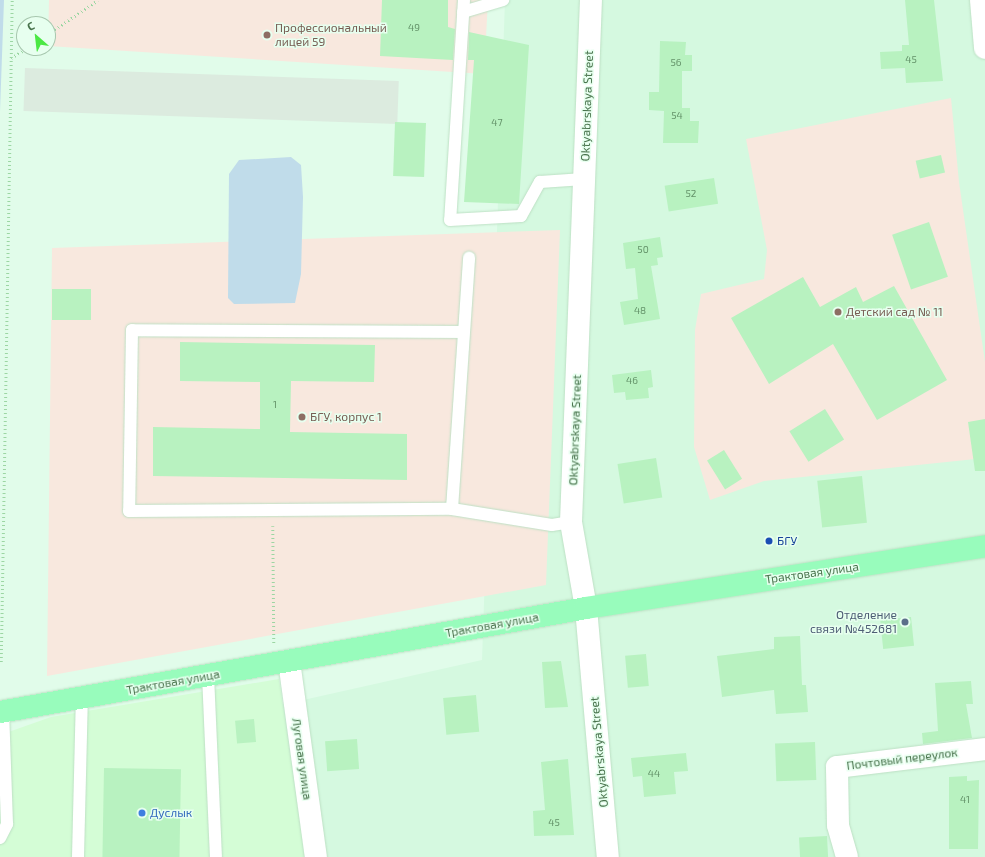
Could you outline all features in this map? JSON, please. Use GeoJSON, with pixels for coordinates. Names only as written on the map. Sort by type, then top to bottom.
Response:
{"type":"FeatureCollection","features":[{"type":"Feature","properties":{"kind":"main road","name":"Трактовая улица"},"geometry":{"type":"LineString","coordinates":[[2,712],[586,608],[985,546]]}},
{"type":"Feature","properties":{"kind":"street","name":"Oktyabrskaya Street"},"geometry":{"type":"LineString","coordinates":[[591,0],[571,522],[586,608],[608,857]]}},
{"type":"Feature","properties":{"kind":"street"},"geometry":{"type":"LineString","coordinates":[[981,0],[985,48]]}},
{"type":"Feature","properties":{"kind":"street","name":"Луговая улица"},"geometry":{"type":"LineString","coordinates":[[281,662],[316,857]]}},
{"type":"Feature","properties":{"kind":"street","name":"Почтовый переулок"},"geometry":{"type":"LineString","coordinates":[[847,857],[838,825],[838,767],[985,749]]}},
{"type":"Feature","properties":{"kind":"lane"},"geometry":{"type":"LineString","coordinates":[[503,0],[464,6],[450,220],[521,216],[540,182],[584,179]]}},
{"type":"Feature","properties":{"kind":"lane"},"geometry":{"type":"LineString","coordinates":[[452,509],[462,332],[469,258]]}},
{"type":"Feature","properties":{"kind":"lane"},"geometry":{"type":"LineString","coordinates":[[462,332],[132,330],[129,511],[452,509],[552,525],[571,522]]}},
{"type":"Feature","properties":{"kind":"lane"},"geometry":{"type":"LineString","coordinates":[[208,675],[216,857]]}},
{"type":"Feature","properties":{"kind":"lane"},"geometry":{"type":"LineString","coordinates":[[78,857],[82,698]]}},
{"type":"Feature","properties":{"kind":"lane"},"geometry":{"type":"LineString","coordinates":[[0,838],[7,824],[2,712]]}},
{"type":"Feature","properties":{"kind":"path"},"geometry":{"type":"LineString","coordinates":[[1,662],[12,0]]}},
{"type":"Feature","properties":{"kind":"path"},"geometry":{"type":"LineString","coordinates":[[56,29],[98,0]]}},
{"type":"Feature","properties":{"kind":"path"},"geometry":{"type":"LineString","coordinates":[[11,58],[16,55]]}},
{"type":"Feature","properties":{"kind":"path"},"geometry":{"type":"LineString","coordinates":[[273,511],[281,662]]}},
{"type":"Feature","properties":{"kind":"shaded area"},"geometry":{"type":"Polygon","coordinates":[[[0,0],[4,0],[0,111],[0,0]]]}},
{"type":"Feature","properties":{"kind":"shaded area","name":"Профессиональный лицей 59"},"geometry":{"type":"Polygon","coordinates":[[[49,0],[488,0],[484,74],[56,47],[56,16],[49,16],[49,0]]]}},
{"type":"Feature","properties":{"kind":"shaded area"},"geometry":{"type":"Polygon","coordinates":[[[505,0],[985,0],[985,857],[0,857],[0,768],[482,660],[505,0]]]}},
{"type":"Feature","properties":{"kind":"shaded area"},"geometry":{"type":"Polygon","coordinates":[[[25,68],[399,81],[397,124],[23,111],[25,68]]]}},
{"type":"Feature","properties":{"kind":"shaded area","name":"Детский сад № 11"},"geometry":{"type":"Polygon","coordinates":[[[951,98],[959,182],[985,362],[985,458],[764,481],[710,500],[694,447],[695,330],[701,294],[764,279],[767,250],[746,139],[951,98]]]}},
{"type":"Feature","properties":{"kind":"shaded area"},"geometry":{"type":"Polygon","coordinates":[[[291,157],[301,165],[303,197],[301,274],[295,303],[234,304],[228,298],[229,174],[239,160],[291,157]]]}},
{"type":"Feature","properties":{"kind":"shaded area","name":"БГУ, корпус 1"},"geometry":{"type":"Polygon","coordinates":[[[560,230],[546,585],[47,676],[52,248],[560,230]]]}},
{"type":"Feature","properties":{"kind":"shaded area"},"geometry":{"type":"Polygon","coordinates":[[[279,679],[305,857],[0,857],[0,735],[51,717],[279,679]]]}},
{"type":"Feature","properties":{"kind":"building"},"geometry":{"type":"Polygon","coordinates":[[[382,0],[448,0],[448,27],[455,29],[453,60],[380,56],[382,0]]]}},
{"type":"Feature","properties":{"kind":"building"},"geometry":{"type":"Polygon","coordinates":[[[905,0],[934,0],[943,81],[906,83],[905,68],[881,69],[880,52],[902,51],[902,45],[909,45],[905,0]]]}},
{"type":"Feature","properties":{"kind":"building"},"geometry":{"type":"Polygon","coordinates":[[[469,32],[529,45],[519,204],[464,202],[474,60],[468,60],[469,32]]]}},
{"type":"Feature","properties":{"kind":"building"},"geometry":{"type":"Polygon","coordinates":[[[660,41],[686,42],[685,55],[692,55],[692,71],[682,71],[682,108],[690,108],[690,121],[699,121],[698,143],[663,143],[664,111],[649,110],[649,92],[659,92],[660,41]]]}},
{"type":"Feature","properties":{"kind":"building"},"geometry":{"type":"Polygon","coordinates":[[[395,122],[426,123],[424,177],[393,176],[395,122]]]}},
{"type":"Feature","properties":{"kind":"building"},"geometry":{"type":"Polygon","coordinates":[[[941,155],[945,173],[920,178],[916,161],[941,155]]]}},
{"type":"Feature","properties":{"kind":"building"},"geometry":{"type":"Polygon","coordinates":[[[714,178],[718,204],[669,212],[665,186],[714,178]]]}},
{"type":"Feature","properties":{"kind":"building"},"geometry":{"type":"Polygon","coordinates":[[[929,222],[948,277],[911,290],[892,235],[929,222]]]}},
{"type":"Feature","properties":{"kind":"building"},"geometry":{"type":"Polygon","coordinates":[[[660,237],[663,257],[657,258],[658,265],[651,266],[660,319],[624,325],[620,302],[638,299],[635,268],[626,269],[623,243],[660,237]]]}},
{"type":"Feature","properties":{"kind":"building"},"geometry":{"type":"Polygon","coordinates":[[[803,277],[820,307],[856,287],[863,302],[894,286],[947,380],[877,420],[833,344],[769,384],[731,318],[803,277]]]}},
{"type":"Feature","properties":{"kind":"building"},"geometry":{"type":"Polygon","coordinates":[[[52,289],[91,289],[91,320],[52,320],[52,289]]]}},
{"type":"Feature","properties":{"kind":"building"},"geometry":{"type":"Polygon","coordinates":[[[180,342],[375,345],[374,382],[291,381],[290,432],[407,434],[407,480],[153,476],[153,427],[260,429],[260,382],[180,381],[180,342]]]}},
{"type":"Feature","properties":{"kind":"building"},"geometry":{"type":"Polygon","coordinates":[[[651,370],[653,387],[648,388],[649,398],[626,400],[625,392],[614,393],[612,375],[651,370]]]}},
{"type":"Feature","properties":{"kind":"building"},"geometry":{"type":"Polygon","coordinates":[[[825,409],[844,440],[808,462],[789,431],[825,409]]]}},
{"type":"Feature","properties":{"kind":"building"},"geometry":{"type":"Polygon","coordinates":[[[985,419],[985,471],[975,471],[968,422],[985,419]]]}},
{"type":"Feature","properties":{"kind":"building"},"geometry":{"type":"Polygon","coordinates":[[[724,450],[742,479],[725,489],[707,461],[724,450]]]}},
{"type":"Feature","properties":{"kind":"building"},"geometry":{"type":"Polygon","coordinates":[[[656,458],[662,498],[624,504],[617,464],[656,458]]]}},
{"type":"Feature","properties":{"kind":"building"},"geometry":{"type":"Polygon","coordinates":[[[862,476],[867,523],[822,527],[817,481],[862,476]]]}},
{"type":"Feature","properties":{"kind":"building"},"geometry":{"type":"Polygon","coordinates":[[[911,617],[914,646],[883,649],[880,620],[911,617]]]}},
{"type":"Feature","properties":{"kind":"building"},"geometry":{"type":"Polygon","coordinates":[[[800,636],[802,685],[806,685],[808,712],[776,714],[774,690],[722,697],[717,656],[774,649],[774,637],[800,636]]]}},
{"type":"Feature","properties":{"kind":"building"},"geometry":{"type":"Polygon","coordinates":[[[646,654],[649,686],[628,688],[625,656],[646,654]]]}},
{"type":"Feature","properties":{"kind":"building"},"geometry":{"type":"Polygon","coordinates":[[[561,661],[568,707],[545,708],[542,662],[561,661]]]}},
{"type":"Feature","properties":{"kind":"building"},"geometry":{"type":"Polygon","coordinates":[[[971,681],[973,704],[966,704],[972,738],[923,744],[922,733],[938,731],[935,683],[971,681]]]}},
{"type":"Feature","properties":{"kind":"building"},"geometry":{"type":"Polygon","coordinates":[[[476,695],[479,732],[446,735],[443,698],[476,695]]]}},
{"type":"Feature","properties":{"kind":"building"},"geometry":{"type":"Polygon","coordinates":[[[254,719],[256,742],[237,744],[235,721],[254,719]]]}},
{"type":"Feature","properties":{"kind":"building"},"geometry":{"type":"Polygon","coordinates":[[[357,739],[359,769],[327,771],[325,741],[357,739]]]}},
{"type":"Feature","properties":{"kind":"building"},"geometry":{"type":"Polygon","coordinates":[[[815,742],[816,780],[776,781],[775,743],[815,742]]]}},
{"type":"Feature","properties":{"kind":"building"},"geometry":{"type":"Polygon","coordinates":[[[686,753],[688,771],[674,772],[676,794],[644,797],[642,776],[633,777],[631,758],[686,753]]]}},
{"type":"Feature","properties":{"kind":"building"},"geometry":{"type":"Polygon","coordinates":[[[568,759],[574,835],[534,836],[533,811],[545,810],[541,762],[568,759]]]}},
{"type":"Feature","properties":{"kind":"building","name":"Дуслык"},"geometry":{"type":"Polygon","coordinates":[[[104,768],[181,769],[179,857],[102,857],[104,768]]]}},
{"type":"Feature","properties":{"kind":"building"},"geometry":{"type":"Polygon","coordinates":[[[967,776],[967,781],[979,780],[978,849],[949,849],[949,777],[967,776]]]}},
{"type":"Feature","properties":{"kind":"building"},"geometry":{"type":"Polygon","coordinates":[[[827,836],[828,857],[800,857],[799,837],[827,836]]]}},
{"type":"Feature","properties":{"kind":"place","name":"Профессиональный лицей 59"},"geometry":{"type":"Point","coordinates":[267,35]}},
{"type":"Feature","properties":{"kind":"place","name":"Детский сад № 11"},"geometry":{"type":"Point","coordinates":[838,312]}},
{"type":"Feature","properties":{"kind":"place","name":"БГУ, корпус 1"},"geometry":{"type":"Point","coordinates":[302,417]}},
{"type":"Feature","properties":{"kind":"place","name":"БГУ"},"geometry":{"type":"Point","coordinates":[769,541]}},
{"type":"Feature","properties":{"kind":"place","name":"Отделение связи №452681"},"geometry":{"type":"Point","coordinates":[905,622]}},
{"type":"Feature","properties":{"kind":"place","name":"Дуслык"},"geometry":{"type":"Point","coordinates":[142,813]}}]}
